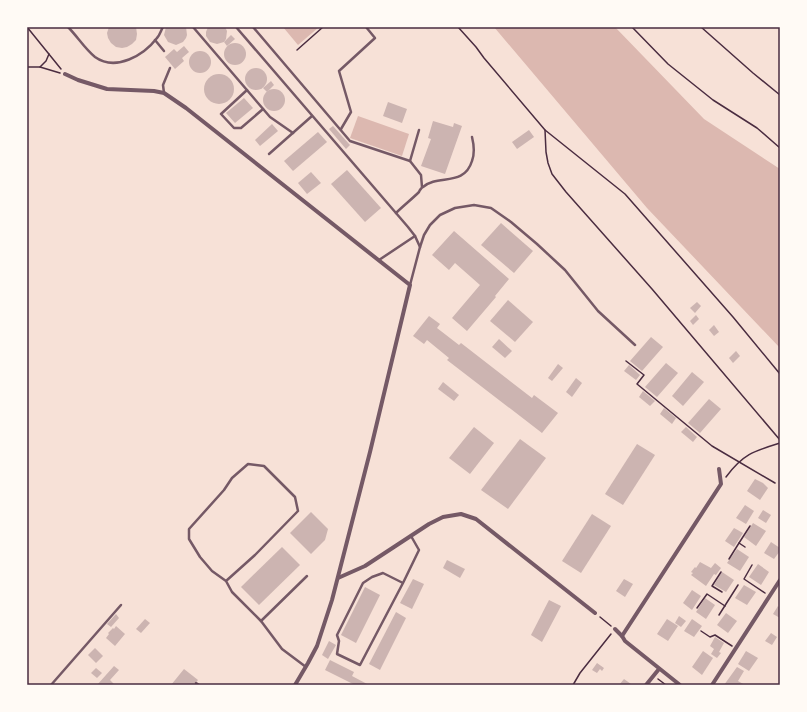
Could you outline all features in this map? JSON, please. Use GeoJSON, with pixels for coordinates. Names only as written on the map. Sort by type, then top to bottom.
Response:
{"type":"FeatureCollection","features":[{"type":"Feature","properties":{"kind":"street"},"geometry":{"type":"LineString","coordinates":[[65,74],[78,80],[107,89],[164,93],[186,108],[410,285],[338,578],[317,646],[295,685]]}},
{"type":"Feature","properties":{"kind":"street"},"geometry":{"type":"LineString","coordinates":[[622,636],[721,484],[719,469]]}},
{"type":"Feature","properties":{"kind":"street"},"geometry":{"type":"LineString","coordinates":[[338,578],[365,566],[443,517],[461,514],[476,518],[595,614]]}},
{"type":"Feature","properties":{"kind":"street"},"geometry":{"type":"LineString","coordinates":[[712,685],[780,580]]}},
{"type":"Feature","properties":{"kind":"street"},"geometry":{"type":"LineString","coordinates":[[615,629],[625,641],[680,685]]}},
{"type":"Feature","properties":{"kind":"street"},"geometry":{"type":"LineString","coordinates":[[646,685],[659,669]]}},
{"type":"Feature","properties":{"kind":"lane"},"geometry":{"type":"LineString","coordinates":[[68,27],[95,56],[103,61],[110,62],[130,60],[155,40],[163,27]]}},
{"type":"Feature","properties":{"kind":"lane"},"geometry":{"type":"LineString","coordinates":[[193,27],[270,117],[293,133]]}},
{"type":"Feature","properties":{"kind":"lane"},"geometry":{"type":"LineString","coordinates":[[236,27],[396,213],[415,236],[420,247]]}},
{"type":"Feature","properties":{"kind":"lane"},"geometry":{"type":"LineString","coordinates":[[252,27],[350,141],[410,161],[421,175],[422,187]]}},
{"type":"Feature","properties":{"kind":"lane"},"geometry":{"type":"LineString","coordinates":[[341,129],[351,112],[338,71],[375,38],[366,27]]}},
{"type":"Feature","properties":{"kind":"lane"},"geometry":{"type":"LineString","coordinates":[[155,40],[164,51]]}},
{"type":"Feature","properties":{"kind":"lane"},"geometry":{"type":"LineString","coordinates":[[164,93],[163,85],[170,68]]}},
{"type":"Feature","properties":{"kind":"lane"},"geometry":{"type":"LineString","coordinates":[[247,90],[221,114],[234,128],[241,128],[263,109]]}},
{"type":"Feature","properties":{"kind":"lane"},"geometry":{"type":"LineString","coordinates":[[269,154],[312,116]]}},
{"type":"Feature","properties":{"kind":"lane"},"geometry":{"type":"LineString","coordinates":[[410,161],[419,130]]}},
{"type":"Feature","properties":{"kind":"lane"},"geometry":{"type":"LineString","coordinates":[[396,213],[422,187],[430,183],[453,179],[467,172],[474,156],[472,137]]}},
{"type":"Feature","properties":{"kind":"lane"},"geometry":{"type":"LineString","coordinates":[[410,285],[424,235],[430,225],[440,215],[455,208],[474,205],[491,208],[511,222],[559,264],[598,311],[634,345]]}},
{"type":"Feature","properties":{"kind":"lane"},"geometry":{"type":"LineString","coordinates":[[378,260],[415,236]]}},
{"type":"Feature","properties":{"kind":"lane"},"geometry":{"type":"LineString","coordinates":[[226,581],[255,555],[298,511],[295,497],[264,466],[248,464],[232,478],[224,490],[189,529],[189,539],[200,557],[212,571],[226,581],[232,592],[261,621],[282,650],[306,667]]}},
{"type":"Feature","properties":{"kind":"lane"},"geometry":{"type":"LineString","coordinates":[[403,583],[383,573],[372,577],[363,583],[337,634],[340,641],[337,654],[360,665],[403,583],[418,550],[411,536]]}},
{"type":"Feature","properties":{"kind":"lane"},"geometry":{"type":"LineString","coordinates":[[261,621],[307,576]]}},
{"type":"Feature","properties":{"kind":"lane"},"geometry":{"type":"LineString","coordinates":[[51,685],[121,605]]}},
{"type":"Feature","properties":{"kind":"path"},"geometry":{"type":"LineString","coordinates":[[27,27],[65,74]]}},
{"type":"Feature","properties":{"kind":"path"},"geometry":{"type":"LineString","coordinates":[[297,50],[323,27]]}},
{"type":"Feature","properties":{"kind":"path"},"geometry":{"type":"LineString","coordinates":[[458,27],[545,130],[625,194],[733,317],[780,374]]}},
{"type":"Feature","properties":{"kind":"path"},"geometry":{"type":"LineString","coordinates":[[632,27],[668,64],[713,100],[757,128],[780,148]]}},
{"type":"Feature","properties":{"kind":"path"},"geometry":{"type":"LineString","coordinates":[[701,27],[753,73],[780,94]]}},
{"type":"Feature","properties":{"kind":"path"},"geometry":{"type":"LineString","coordinates":[[40,67],[46,61],[49,54]]}},
{"type":"Feature","properties":{"kind":"path"},"geometry":{"type":"LineString","coordinates":[[27,68],[40,67],[65,74]]}},
{"type":"Feature","properties":{"kind":"path"},"geometry":{"type":"LineString","coordinates":[[545,130],[546,152],[552,174],[566,192],[652,289],[780,442],[748,454],[738,462],[721,484]]}},
{"type":"Feature","properties":{"kind":"path"},"geometry":{"type":"LineString","coordinates":[[626,361],[644,376],[637,384],[712,446],[775,483]]}},
{"type":"Feature","properties":{"kind":"path"},"geometry":{"type":"LineString","coordinates":[[729,559],[750,526]]}},
{"type":"Feature","properties":{"kind":"path"},"geometry":{"type":"LineString","coordinates":[[739,543],[745,547]]}},
{"type":"Feature","properties":{"kind":"path"},"geometry":{"type":"LineString","coordinates":[[752,565],[744,579],[770,596]]}},
{"type":"Feature","properties":{"kind":"path"},"geometry":{"type":"LineString","coordinates":[[721,572],[712,586],[722,592]]}},
{"type":"Feature","properties":{"kind":"path"},"geometry":{"type":"LineString","coordinates":[[719,615],[738,585]]}},
{"type":"Feature","properties":{"kind":"path"},"geometry":{"type":"LineString","coordinates":[[697,608],[707,594],[725,606]]}},
{"type":"Feature","properties":{"kind":"path"},"geometry":{"type":"LineString","coordinates":[[573,685],[580,673],[615,629],[595,614]]}},
{"type":"Feature","properties":{"kind":"path"},"geometry":{"type":"LineString","coordinates":[[701,631],[710,637],[715,635],[736,648]]}},
{"type":"Feature","properties":{"kind":"path"},"geometry":{"type":"LineString","coordinates":[[654,676],[666,685]]}},
{"type":"Feature","properties":{"kind":"shaded area"},"geometry":{"type":"Polygon","coordinates":[[[283,27],[319,27],[298,45],[283,27]]]}},
{"type":"Feature","properties":{"kind":"shaded area"},"geometry":{"type":"Polygon","coordinates":[[[494,27],[615,27],[704,119],[780,169],[780,348],[647,208],[494,27]]]}},
{"type":"Feature","properties":{"kind":"shaded area"},"geometry":{"type":"Polygon","coordinates":[[[358,116],[409,134],[402,156],[350,138],[358,116]]]}},
{"type":"Feature","properties":{"kind":"building"},"geometry":{"type":"Polygon","coordinates":[[[109,27],[136,27],[136,40],[127,47],[116,47],[108,38],[107,33],[109,27]]]}},
{"type":"Feature","properties":{"kind":"building"},"geometry":{"type":"Polygon","coordinates":[[[166,27],[186,27],[186,38],[183,42],[176,45],[168,42],[164,35],[166,27]]]}},
{"type":"Feature","properties":{"kind":"building"},"geometry":{"type":"Polygon","coordinates":[[[208,27],[225,27],[227,31],[224,42],[217,44],[210,42],[206,36],[208,27]]]}},
{"type":"Feature","properties":{"kind":"building"},"geometry":{"type":"Polygon","coordinates":[[[231,35],[235,39],[227,46],[224,42],[231,35]]]}},
{"type":"Feature","properties":{"kind":"building"},"geometry":{"type":"Polygon","coordinates":[[[235,43],[243,46],[246,54],[243,62],[235,65],[227,62],[224,54],[227,46],[235,43]]]}},
{"type":"Feature","properties":{"kind":"building"},"geometry":{"type":"Polygon","coordinates":[[[184,46],[189,52],[182,58],[184,61],[175,69],[165,57],[174,49],[177,52],[184,46]]]}},
{"type":"Feature","properties":{"kind":"building"},"geometry":{"type":"Polygon","coordinates":[[[200,51],[208,54],[211,62],[208,70],[200,73],[192,70],[189,62],[192,54],[200,51]]]}},
{"type":"Feature","properties":{"kind":"building"},"geometry":{"type":"Polygon","coordinates":[[[256,68],[264,71],[267,79],[264,87],[256,90],[248,87],[245,79],[248,71],[256,68]]]}},
{"type":"Feature","properties":{"kind":"building"},"geometry":{"type":"Polygon","coordinates":[[[219,74],[230,78],[234,89],[230,100],[219,104],[208,100],[204,89],[208,78],[219,74]]]}},
{"type":"Feature","properties":{"kind":"building"},"geometry":{"type":"Polygon","coordinates":[[[271,81],[274,85],[267,92],[263,88],[271,81]]]}},
{"type":"Feature","properties":{"kind":"building"},"geometry":{"type":"Polygon","coordinates":[[[274,89],[282,92],[285,100],[282,108],[274,111],[266,108],[263,100],[266,92],[274,89]]]}},
{"type":"Feature","properties":{"kind":"building"},"geometry":{"type":"Polygon","coordinates":[[[244,98],[253,108],[235,123],[226,113],[244,98]]]}},
{"type":"Feature","properties":{"kind":"building"},"geometry":{"type":"Polygon","coordinates":[[[388,102],[407,109],[402,123],[383,116],[388,102]]]}},
{"type":"Feature","properties":{"kind":"building"},"geometry":{"type":"Polygon","coordinates":[[[433,121],[453,127],[454,123],[462,126],[445,174],[421,166],[431,139],[428,138],[433,121]]]}},
{"type":"Feature","properties":{"kind":"building"},"geometry":{"type":"Polygon","coordinates":[[[272,124],[278,131],[260,146],[255,140],[272,124]]]}},
{"type":"Feature","properties":{"kind":"building"},"geometry":{"type":"Polygon","coordinates":[[[333,126],[350,145],[346,149],[329,129],[333,126]]]}},
{"type":"Feature","properties":{"kind":"building"},"geometry":{"type":"Polygon","coordinates":[[[529,130],[534,137],[517,149],[512,142],[529,130]]]}},
{"type":"Feature","properties":{"kind":"building"},"geometry":{"type":"Polygon","coordinates":[[[318,132],[327,142],[293,171],[284,161],[318,132]]]}},
{"type":"Feature","properties":{"kind":"building"},"geometry":{"type":"Polygon","coordinates":[[[347,170],[381,208],[365,222],[331,184],[347,170]]]}},
{"type":"Feature","properties":{"kind":"building"},"geometry":{"type":"Polygon","coordinates":[[[311,172],[321,183],[307,194],[298,183],[311,172]]]}},
{"type":"Feature","properties":{"kind":"building"},"geometry":{"type":"Polygon","coordinates":[[[501,223],[533,251],[514,273],[481,245],[501,223]]]}},
{"type":"Feature","properties":{"kind":"building"},"geometry":{"type":"Polygon","coordinates":[[[454,231],[509,279],[467,331],[452,318],[480,285],[455,263],[449,270],[432,255],[454,231]]]}},
{"type":"Feature","properties":{"kind":"building"},"geometry":{"type":"Polygon","coordinates":[[[508,300],[533,322],[515,342],[490,321],[508,300]]]}},
{"type":"Feature","properties":{"kind":"building"},"geometry":{"type":"Polygon","coordinates":[[[697,302],[701,306],[695,313],[690,308],[697,302]]]}},
{"type":"Feature","properties":{"kind":"building"},"geometry":{"type":"Polygon","coordinates":[[[696,315],[699,319],[693,325],[690,321],[696,315]]]}},
{"type":"Feature","properties":{"kind":"building"},"geometry":{"type":"Polygon","coordinates":[[[429,316],[440,324],[437,328],[459,345],[461,343],[532,398],[534,395],[558,413],[542,433],[447,360],[449,358],[427,340],[424,344],[413,336],[429,316]]]}},
{"type":"Feature","properties":{"kind":"building"},"geometry":{"type":"Polygon","coordinates":[[[714,325],[719,332],[714,336],[709,330],[714,325]]]}},
{"type":"Feature","properties":{"kind":"building"},"geometry":{"type":"Polygon","coordinates":[[[651,337],[663,347],[642,371],[630,361],[651,337]]]}},
{"type":"Feature","properties":{"kind":"building"},"geometry":{"type":"Polygon","coordinates":[[[499,339],[512,351],[505,358],[492,347],[499,339]]]}},
{"type":"Feature","properties":{"kind":"building"},"geometry":{"type":"Polygon","coordinates":[[[736,351],[740,356],[733,363],[729,358],[736,351]]]}},
{"type":"Feature","properties":{"kind":"building"},"geometry":{"type":"Polygon","coordinates":[[[666,363],[678,373],[657,397],[645,387],[666,363]]]}},
{"type":"Feature","properties":{"kind":"building"},"geometry":{"type":"Polygon","coordinates":[[[558,364],[563,368],[552,381],[548,378],[558,364]]]}},
{"type":"Feature","properties":{"kind":"building"},"geometry":{"type":"Polygon","coordinates":[[[629,365],[640,375],[636,380],[624,371],[629,365]]]}},
{"type":"Feature","properties":{"kind":"building"},"geometry":{"type":"Polygon","coordinates":[[[692,372],[704,382],[683,406],[672,396],[692,372]]]}},
{"type":"Feature","properties":{"kind":"building"},"geometry":{"type":"Polygon","coordinates":[[[576,378],[582,383],[572,397],[566,392],[576,378]]]}},
{"type":"Feature","properties":{"kind":"building"},"geometry":{"type":"Polygon","coordinates":[[[443,382],[459,395],[454,401],[438,389],[443,382]]]}},
{"type":"Feature","properties":{"kind":"building"},"geometry":{"type":"Polygon","coordinates":[[[643,391],[655,401],[650,406],[639,397],[643,391]]]}},
{"type":"Feature","properties":{"kind":"building"},"geometry":{"type":"Polygon","coordinates":[[[709,399],[721,409],[700,433],[688,423],[709,399]]]}},
{"type":"Feature","properties":{"kind":"building"},"geometry":{"type":"Polygon","coordinates":[[[664,408],[676,418],[672,424],[660,414],[664,408]]]}},
{"type":"Feature","properties":{"kind":"building"},"geometry":{"type":"Polygon","coordinates":[[[474,427],[494,443],[470,474],[449,458],[474,427]]]}},
{"type":"Feature","properties":{"kind":"building"},"geometry":{"type":"Polygon","coordinates":[[[686,427],[697,437],[693,442],[681,432],[686,427]]]}},
{"type":"Feature","properties":{"kind":"building"},"geometry":{"type":"Polygon","coordinates":[[[520,439],[546,458],[508,509],[481,490],[520,439]]]}},
{"type":"Feature","properties":{"kind":"building"},"geometry":{"type":"Polygon","coordinates":[[[637,444],[655,455],[623,505],[605,494],[637,444]]]}},
{"type":"Feature","properties":{"kind":"building"},"geometry":{"type":"Polygon","coordinates":[[[755,479],[763,483],[768,488],[760,500],[747,491],[755,479]]]}},
{"type":"Feature","properties":{"kind":"building"},"geometry":{"type":"Polygon","coordinates":[[[745,505],[754,511],[746,524],[736,518],[745,505]]]}},
{"type":"Feature","properties":{"kind":"building"},"geometry":{"type":"Polygon","coordinates":[[[763,510],[771,515],[766,523],[758,518],[763,510]]]}},
{"type":"Feature","properties":{"kind":"building"},"geometry":{"type":"Polygon","coordinates":[[[311,512],[328,529],[325,540],[311,554],[290,533],[311,512]]]}},
{"type":"Feature","properties":{"kind":"building"},"geometry":{"type":"Polygon","coordinates":[[[592,514],[611,526],[581,573],[562,561],[592,514]]]}},
{"type":"Feature","properties":{"kind":"building"},"geometry":{"type":"Polygon","coordinates":[[[753,523],[766,531],[756,546],[744,537],[753,523]]]}},
{"type":"Feature","properties":{"kind":"building"},"geometry":{"type":"Polygon","coordinates":[[[734,528],[743,533],[734,547],[725,541],[734,528]]]}},
{"type":"Feature","properties":{"kind":"building"},"geometry":{"type":"Polygon","coordinates":[[[771,542],[780,548],[780,551],[774,559],[764,553],[771,542]]]}},
{"type":"Feature","properties":{"kind":"building"},"geometry":{"type":"Polygon","coordinates":[[[282,547],[300,565],[259,605],[241,587],[282,547]]]}},
{"type":"Feature","properties":{"kind":"building"},"geometry":{"type":"Polygon","coordinates":[[[737,549],[749,557],[740,571],[727,563],[737,549]]]}},
{"type":"Feature","properties":{"kind":"building"},"geometry":{"type":"Polygon","coordinates":[[[447,560],[465,569],[460,578],[443,568],[447,560]]]}},
{"type":"Feature","properties":{"kind":"building"},"geometry":{"type":"Polygon","coordinates":[[[700,562],[711,568],[715,563],[721,568],[716,575],[714,574],[706,586],[691,575],[693,573],[691,572],[700,562]]]}},
{"type":"Feature","properties":{"kind":"building"},"geometry":{"type":"Polygon","coordinates":[[[758,564],[769,572],[761,585],[749,577],[758,564]]]}},
{"type":"Feature","properties":{"kind":"building"},"geometry":{"type":"Polygon","coordinates":[[[722,572],[734,580],[726,592],[714,585],[722,572]]]}},
{"type":"Feature","properties":{"kind":"building"},"geometry":{"type":"Polygon","coordinates":[[[413,579],[424,584],[412,609],[400,603],[413,579]]]}},
{"type":"Feature","properties":{"kind":"building"},"geometry":{"type":"Polygon","coordinates":[[[624,579],[633,584],[625,597],[616,591],[624,579]]]}},
{"type":"Feature","properties":{"kind":"building"},"geometry":{"type":"Polygon","coordinates":[[[744,585],[756,592],[747,605],[735,598],[744,585]]]}},
{"type":"Feature","properties":{"kind":"building"},"geometry":{"type":"Polygon","coordinates":[[[365,587],[380,595],[356,643],[341,635],[365,587]]]}},
{"type":"Feature","properties":{"kind":"building"},"geometry":{"type":"Polygon","coordinates":[[[692,590],[701,596],[692,610],[683,603],[692,590]]]}},
{"type":"Feature","properties":{"kind":"building"},"geometry":{"type":"Polygon","coordinates":[[[705,598],[715,605],[706,619],[696,612],[705,598]]]}},
{"type":"Feature","properties":{"kind":"building"},"geometry":{"type":"Polygon","coordinates":[[[549,600],[561,606],[542,642],[531,635],[549,600]]]}},
{"type":"Feature","properties":{"kind":"building"},"geometry":{"type":"Polygon","coordinates":[[[778,606],[780,608],[780,618],[773,614],[778,606]]]}},
{"type":"Feature","properties":{"kind":"building"},"geometry":{"type":"Polygon","coordinates":[[[396,612],[406,618],[380,670],[369,664],[396,612]]]}},
{"type":"Feature","properties":{"kind":"building"},"geometry":{"type":"Polygon","coordinates":[[[726,613],[737,621],[728,633],[717,625],[726,613]]]}},
{"type":"Feature","properties":{"kind":"building"},"geometry":{"type":"Polygon","coordinates":[[[116,614],[119,618],[111,627],[107,624],[116,614]]]}},
{"type":"Feature","properties":{"kind":"building"},"geometry":{"type":"Polygon","coordinates":[[[679,616],[686,621],[681,627],[675,623],[679,616]]]}},
{"type":"Feature","properties":{"kind":"building"},"geometry":{"type":"Polygon","coordinates":[[[145,619],[150,623],[141,633],[136,629],[145,619]]]}},
{"type":"Feature","properties":{"kind":"building"},"geometry":{"type":"Polygon","coordinates":[[[667,619],[678,626],[668,641],[657,634],[667,619]]]}},
{"type":"Feature","properties":{"kind":"building"},"geometry":{"type":"Polygon","coordinates":[[[692,619],[702,626],[694,637],[684,631],[692,619]]]}},
{"type":"Feature","properties":{"kind":"building"},"geometry":{"type":"Polygon","coordinates":[[[116,626],[125,634],[115,646],[106,638],[109,634],[108,633],[116,626]]]}},
{"type":"Feature","properties":{"kind":"building"},"geometry":{"type":"Polygon","coordinates":[[[771,633],[777,637],[772,645],[765,641],[771,633]]]}},
{"type":"Feature","properties":{"kind":"building"},"geometry":{"type":"Polygon","coordinates":[[[715,637],[724,643],[719,652],[721,653],[717,658],[711,654],[714,649],[710,646],[715,637]]]}},
{"type":"Feature","properties":{"kind":"building"},"geometry":{"type":"Polygon","coordinates":[[[329,641],[336,645],[328,659],[322,655],[329,641]]]}},
{"type":"Feature","properties":{"kind":"building"},"geometry":{"type":"Polygon","coordinates":[[[95,648],[103,656],[96,663],[88,655],[95,648]]]}},
{"type":"Feature","properties":{"kind":"building"},"geometry":{"type":"Polygon","coordinates":[[[703,651],[713,658],[702,675],[692,667],[703,651]]]}},
{"type":"Feature","properties":{"kind":"building"},"geometry":{"type":"Polygon","coordinates":[[[746,651],[758,658],[749,671],[738,664],[746,651]]]}},
{"type":"Feature","properties":{"kind":"building"},"geometry":{"type":"Polygon","coordinates":[[[330,660],[354,672],[352,676],[369,685],[355,685],[325,670],[330,660]]]}},
{"type":"Feature","properties":{"kind":"building"},"geometry":{"type":"Polygon","coordinates":[[[597,663],[604,668],[602,671],[600,669],[597,673],[592,670],[597,663]]]}},
{"type":"Feature","properties":{"kind":"building"},"geometry":{"type":"Polygon","coordinates":[[[114,666],[119,670],[110,680],[115,685],[97,685],[114,666]]]}},
{"type":"Feature","properties":{"kind":"building"},"geometry":{"type":"Polygon","coordinates":[[[737,667],[744,671],[738,681],[745,685],[724,685],[737,667]]]}},
{"type":"Feature","properties":{"kind":"building"},"geometry":{"type":"Polygon","coordinates":[[[96,668],[102,673],[97,678],[91,673],[96,668]]]}},
{"type":"Feature","properties":{"kind":"building"},"geometry":{"type":"Polygon","coordinates":[[[184,669],[198,680],[194,685],[171,685],[184,669]]]}},
{"type":"Feature","properties":{"kind":"building"},"geometry":{"type":"Polygon","coordinates":[[[624,679],[631,684],[619,685],[624,679]]]}}]}
